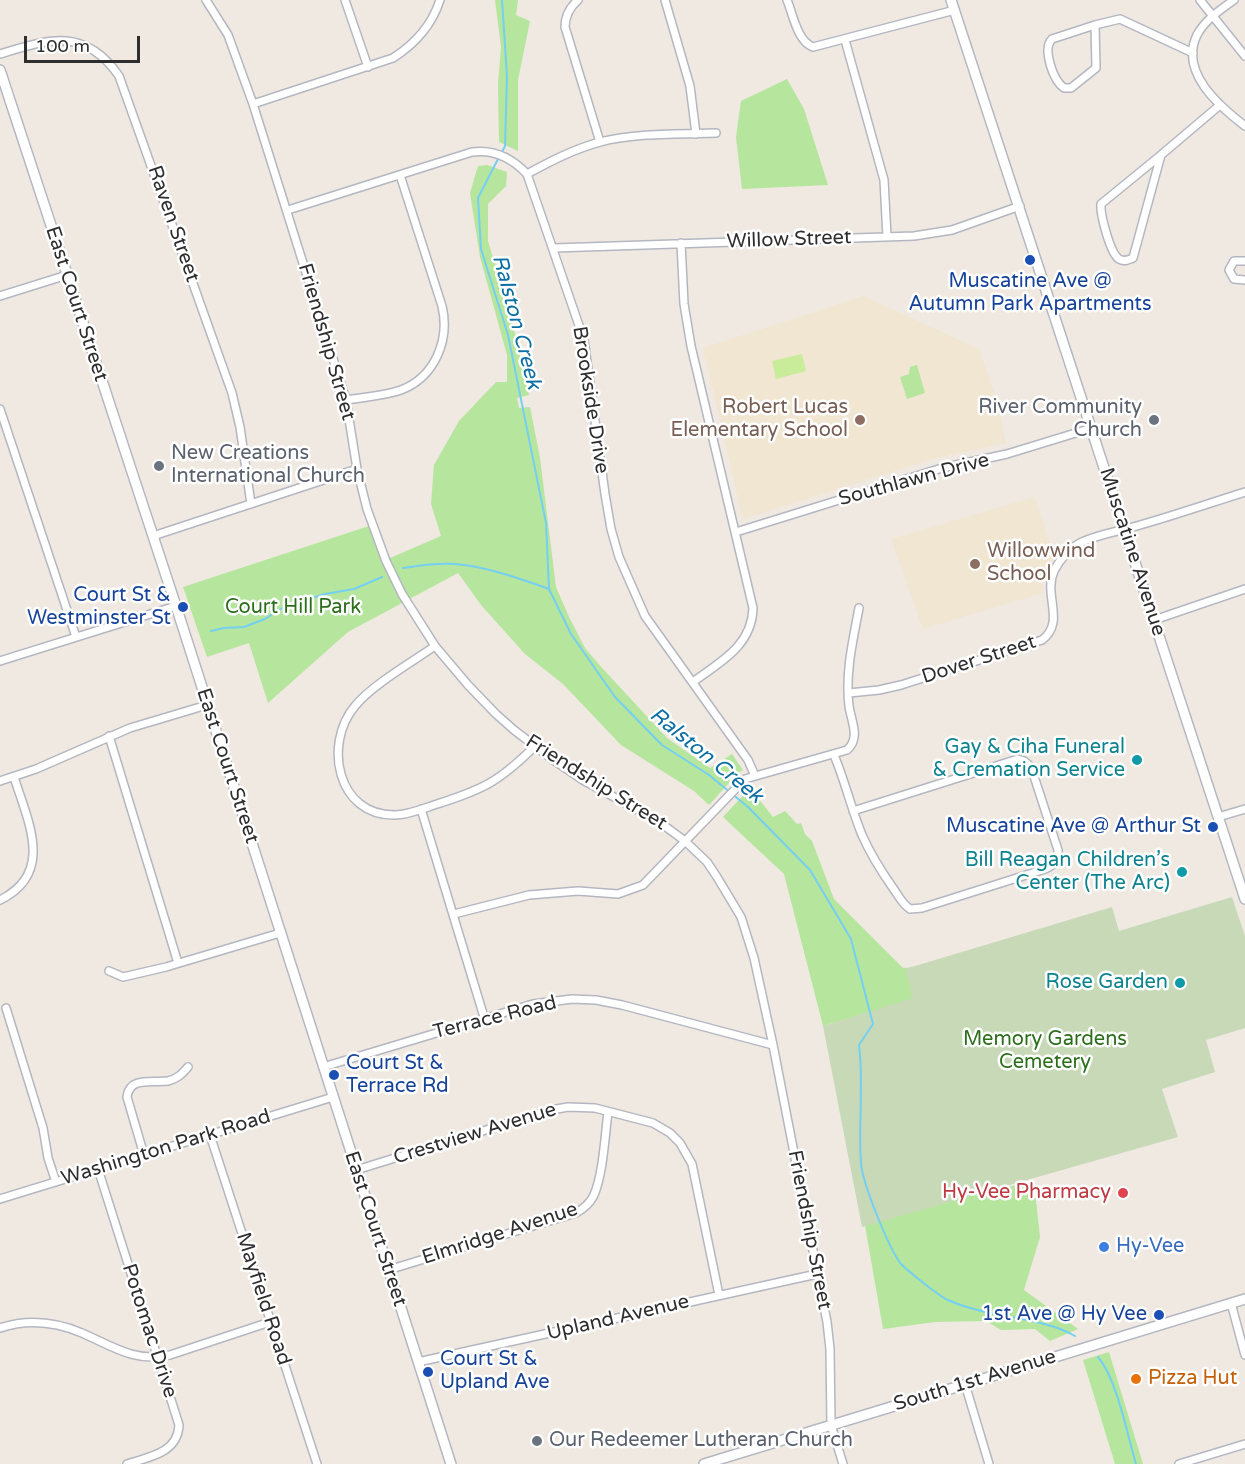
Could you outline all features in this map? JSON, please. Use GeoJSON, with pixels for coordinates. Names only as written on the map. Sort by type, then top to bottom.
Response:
{"type":"FeatureCollection","features":[{"type":"Feature","properties":{"kind":"main road","name":"Muscatine Avenue"},"geometry":{"type":"LineString","coordinates":[[953,5],[1245,899]]}},
{"type":"Feature","properties":{"kind":"main road","name":"East Court Street"},"geometry":{"type":"LineString","coordinates":[[0,70],[176,606],[451,1464]]}},
{"type":"Feature","properties":{"kind":"main road","name":"South 1st Avenue"},"geometry":{"type":"LineString","coordinates":[[704,1464],[1245,1299]]}},
{"type":"Feature","properties":{"kind":"street","name":"Friendship Street"},"geometry":{"type":"LineString","coordinates":[[206,0],[228,36],[288,210],[346,400],[357,469],[367,509],[386,561],[402,594],[435,645],[496,714],[534,746],[583,780],[658,821],[685,841],[707,862],[741,917],[754,958],[773,1045],[818,1274],[830,1349],[831,1425],[843,1464]]}},
{"type":"Feature","properties":{"kind":"street"},"geometry":{"type":"LineString","coordinates":[[345,0],[368,67]]}},
{"type":"Feature","properties":{"kind":"street"},"geometry":{"type":"LineString","coordinates":[[253,104],[393,58],[417,39],[431,21],[440,0]]}},
{"type":"Feature","properties":{"kind":"street"},"geometry":{"type":"LineString","coordinates":[[578,0],[568,14],[566,27],[600,142]]}},
{"type":"Feature","properties":{"kind":"street"},"geometry":{"type":"LineString","coordinates":[[665,0],[690,86],[696,134]]}},
{"type":"Feature","properties":{"kind":"street"},"geometry":{"type":"LineString","coordinates":[[788,0],[802,38],[808,46],[817,48],[953,5]]}},
{"type":"Feature","properties":{"kind":"street"},"geometry":{"type":"LineString","coordinates":[[1200,0],[1245,56]]}},
{"type":"Feature","properties":{"kind":"street"},"geometry":{"type":"LineString","coordinates":[[1234,0],[1212,16],[1197,35],[1193,53],[1195,68],[1203,84],[1220,105],[1245,126]]}},
{"type":"Feature","properties":{"kind":"street"},"geometry":{"type":"LineString","coordinates":[[1095,25],[1096,68],[1071,88],[1064,88],[1055,75],[1047,48],[1048,43],[1052,39],[1095,25],[1120,19],[1193,53]]}},
{"type":"Feature","properties":{"kind":"street"},"geometry":{"type":"LineString","coordinates":[[845,40],[884,180],[887,237]]}},
{"type":"Feature","properties":{"kind":"street","name":"Raven Street"},"geometry":{"type":"LineString","coordinates":[[0,54],[40,42],[68,41],[96,52],[119,76],[232,393],[240,427],[251,504]]}},
{"type":"Feature","properties":{"kind":"street"},"geometry":{"type":"LineString","coordinates":[[1161,155],[1134,253],[1131,259],[1120,260],[1114,254],[1101,214],[1101,204],[1220,105]]}},
{"type":"Feature","properties":{"kind":"street"},"geometry":{"type":"LineString","coordinates":[[527,174],[566,154],[600,142],[622,138],[716,133]]}},
{"type":"Feature","properties":{"kind":"street","name":"Brookside Drive"},"geometry":{"type":"LineString","coordinates":[[288,210],[472,152],[490,152],[510,158],[527,174],[584,340],[605,494],[619,557],[645,616],[748,760],[755,776]]}},
{"type":"Feature","properties":{"kind":"street"},"geometry":{"type":"LineString","coordinates":[[346,400],[395,392],[412,384],[430,369],[444,337],[442,306],[400,174]]}},
{"type":"Feature","properties":{"kind":"street","name":"Willow Street"},"geometry":{"type":"LineString","coordinates":[[554,248],[887,237],[937,233],[1020,206]]}},
{"type":"Feature","properties":{"kind":"street"},"geometry":{"type":"LineString","coordinates":[[681,243],[687,325],[753,613],[746,637],[734,651],[693,682]]}},
{"type":"Feature","properties":{"kind":"street"},"geometry":{"type":"LineString","coordinates":[[1245,251],[1244,260],[1234,261],[1229,270],[1234,279],[1245,280]]}},
{"type":"Feature","properties":{"kind":"street"},"geometry":{"type":"LineString","coordinates":[[0,296],[67,275]]}},
{"type":"Feature","properties":{"kind":"street"},"geometry":{"type":"LineString","coordinates":[[0,409],[76,637]]}},
{"type":"Feature","properties":{"kind":"street","name":"Southlawn Drive"},"geometry":{"type":"LineString","coordinates":[[736,532],[960,463],[1007,454],[1092,428]]}},
{"type":"Feature","properties":{"kind":"street"},"geometry":{"type":"LineString","coordinates":[[153,536],[357,469]]}},
{"type":"Feature","properties":{"kind":"street","name":"Dover Street"},"geometry":{"type":"LineString","coordinates":[[849,693],[901,685],[1042,640],[1050,632],[1054,622],[1051,585],[1054,571],[1062,558],[1082,542],[1245,492]]}},
{"type":"Feature","properties":{"kind":"street"},"geometry":{"type":"LineString","coordinates":[[1155,620],[1245,589]]}},
{"type":"Feature","properties":{"kind":"street"},"geometry":{"type":"LineString","coordinates":[[0,661],[176,606]]}},
{"type":"Feature","properties":{"kind":"street"},"geometry":{"type":"LineString","coordinates":[[454,914],[529,895],[578,891],[624,893],[643,885],[745,779],[834,755],[852,746],[855,737],[847,678],[859,608]]}},
{"type":"Feature","properties":{"kind":"street"},"geometry":{"type":"LineString","coordinates":[[435,645],[365,695],[353,707],[340,732],[337,753],[340,775],[346,788],[367,808],[394,815],[421,809],[466,796],[489,786],[517,765],[534,746]]}},
{"type":"Feature","properties":{"kind":"street"},"geometry":{"type":"LineString","coordinates":[[0,782],[109,736],[207,705]]}},
{"type":"Feature","properties":{"kind":"street"},"geometry":{"type":"LineString","coordinates":[[109,736],[177,963]]}},
{"type":"Feature","properties":{"kind":"street"},"geometry":{"type":"LineString","coordinates":[[834,755],[853,811],[872,855],[902,902],[910,909],[922,908],[1050,867],[1058,857],[1058,850],[1031,767],[1018,759],[853,811]]}},
{"type":"Feature","properties":{"kind":"street"},"geometry":{"type":"LineString","coordinates":[[0,900],[10,895],[25,881],[30,872],[34,854],[32,836],[14,777]]}},
{"type":"Feature","properties":{"kind":"street"},"geometry":{"type":"LineString","coordinates":[[421,809],[484,1017]]}},
{"type":"Feature","properties":{"kind":"street"},"geometry":{"type":"LineString","coordinates":[[1218,817],[1245,809]]}},
{"type":"Feature","properties":{"kind":"street"},"geometry":{"type":"LineString","coordinates":[[109,971],[123,977],[280,933]]}},
{"type":"Feature","properties":{"kind":"street","name":"Terrace Road"},"geometry":{"type":"LineString","coordinates":[[323,1067],[484,1017],[533,1004],[572,999],[596,1000],[622,1005],[773,1045]]}},
{"type":"Feature","properties":{"kind":"street"},"geometry":{"type":"LineString","coordinates":[[6,1008],[43,1128],[48,1158],[56,1182]]}},
{"type":"Feature","properties":{"kind":"street"},"geometry":{"type":"LineString","coordinates":[[144,1155],[128,1092],[138,1082],[169,1081],[188,1067]]}},
{"type":"Feature","properties":{"kind":"street","name":"Washington Park Road"},"geometry":{"type":"LineString","coordinates":[[0,1199],[333,1097]]}},
{"type":"Feature","properties":{"kind":"street","name":"Crestview Avenue"},"geometry":{"type":"LineString","coordinates":[[356,1170],[551,1110],[583,1106],[653,1124],[675,1138],[689,1156],[719,1295]]}},
{"type":"Feature","properties":{"kind":"street","name":"Elmridge Avenue"},"geometry":{"type":"LineString","coordinates":[[388,1270],[583,1209],[589,1204],[596,1190],[608,1112]]}},
{"type":"Feature","properties":{"kind":"street","name":"Mayfield Road"},"geometry":{"type":"LineString","coordinates":[[210,1135],[317,1464]]}},
{"type":"Feature","properties":{"kind":"street","name":"Potomac Drive"},"geometry":{"type":"LineString","coordinates":[[98,1169],[179,1425],[177,1438],[163,1452],[127,1464]]}},
{"type":"Feature","properties":{"kind":"street","name":"Upland Avenue"},"geometry":{"type":"LineString","coordinates":[[418,1362],[818,1274]]}},
{"type":"Feature","properties":{"kind":"street"},"geometry":{"type":"LineString","coordinates":[[1231,1303],[1245,1355]]}},
{"type":"Feature","properties":{"kind":"street"},"geometry":{"type":"LineString","coordinates":[[0,1328],[21,1323],[53,1324],[81,1332],[132,1355],[158,1358],[270,1322]]}},
{"type":"Feature","properties":{"kind":"street"},"geometry":{"type":"LineString","coordinates":[[965,1384],[989,1464]]}},
{"type":"Feature","properties":{"kind":"street"},"geometry":{"type":"LineString","coordinates":[[1179,1464],[1245,1444]]}},
{"type":"Feature","properties":{"kind":"shaded area","name":"Robert Lucas Elementary School"},"geometry":{"type":"Polygon","coordinates":[[[864,296],[979,349],[996,397],[1006,443],[936,458],[743,519],[703,348],[864,296]]]}},
{"type":"Feature","properties":{"kind":"shaded area","name":"Willowwind School"},"geometry":{"type":"Polygon","coordinates":[[[1035,497],[1054,557],[1043,580],[1043,593],[923,629],[891,539],[1035,497]]]}},
{"type":"Feature","properties":{"kind":"green space"},"geometry":{"type":"Polygon","coordinates":[[[495,0],[518,0],[516,15],[530,21],[518,80],[518,151],[499,142],[498,84],[501,47],[495,0]]]}},
{"type":"Feature","properties":{"kind":"green space"},"geometry":{"type":"Polygon","coordinates":[[[787,79],[804,109],[828,185],[742,189],[736,137],[741,101],[787,79]]]}},
{"type":"Feature","properties":{"kind":"green space","name":"Court Hill Park"},"geometry":{"type":"Polygon","coordinates":[[[487,165],[507,172],[506,186],[488,204],[488,241],[511,317],[529,395],[517,398],[519,408],[530,407],[540,458],[556,587],[585,648],[667,738],[710,768],[732,754],[743,770],[709,805],[694,791],[621,745],[563,684],[525,654],[481,605],[458,573],[348,632],[268,703],[249,643],[207,657],[183,587],[369,526],[383,561],[441,536],[431,504],[434,465],[459,421],[496,382],[507,382],[507,355],[480,257],[470,193],[478,166],[487,165]]]}},
{"type":"Feature","properties":{"kind":"green space"},"geometry":{"type":"Polygon","coordinates":[[[802,354],[806,371],[776,379],[772,361],[802,354]]]}},
{"type":"Feature","properties":{"kind":"green space"},"geometry":{"type":"Polygon","coordinates":[[[917,365],[925,393],[907,399],[900,377],[909,374],[910,367],[917,365]]]}},
{"type":"Feature","properties":{"kind":"green space"},"geometry":{"type":"Polygon","coordinates":[[[750,788],[773,817],[785,811],[797,824],[801,823],[805,834],[812,841],[834,899],[903,968],[923,967],[921,993],[902,1007],[866,1013],[823,1026],[784,874],[723,817],[750,788]]]}},
{"type":"Feature","properties":{"kind":"green space","name":"Memory Gardens Cemetery"},"geometry":{"type":"Polygon","coordinates":[[[1232,897],[1245,936],[1245,1028],[1206,1040],[1215,1072],[1162,1089],[1178,1137],[862,1227],[823,1026],[913,998],[905,969],[1112,907],[1119,931],[1232,897]]]}},
{"type":"Feature","properties":{"kind":"green space"},"geometry":{"type":"Polygon","coordinates":[[[847,1122],[912,1200],[1034,1183],[1040,1237],[1024,1290],[1078,1329],[1050,1341],[1035,1329],[1001,1330],[986,1321],[935,1322],[883,1329],[847,1122]]]}},
{"type":"Feature","properties":{"kind":"green space"},"geometry":{"type":"Polygon","coordinates":[[[1109,1352],[1143,1464],[1115,1464],[1083,1360],[1109,1352]]]}},
{"type":"Feature","properties":{"kind":"waterway","name":"Ralston Creek"},"geometry":{"type":"LineString","coordinates":[[502,0],[507,76],[505,146],[502,152]]}},
{"type":"Feature","properties":{"kind":"waterway","name":"Ralston Creek"},"geometry":{"type":"LineString","coordinates":[[499,157],[478,198],[481,249],[508,335],[546,523],[549,589],[571,634],[615,697],[662,745],[709,775],[748,807],[810,870],[851,939],[873,1024],[859,1045],[861,1163],[877,1215],[901,1264],[948,1300],[963,1306],[1046,1324],[1075,1336]]}},
{"type":"Feature","properties":{"kind":"waterway"},"geometry":{"type":"LineString","coordinates":[[403,568],[441,564],[464,565],[496,572],[549,589]]}},
{"type":"Feature","properties":{"kind":"waterway"},"geometry":{"type":"LineString","coordinates":[[211,631],[244,627],[265,619],[284,607],[325,594],[354,589],[382,577]]}},
{"type":"Feature","properties":{"kind":"waterway","name":"Ralston Creek"},"geometry":{"type":"LineString","coordinates":[[1098,1357],[1116,1393],[1136,1464]]}},
{"type":"Feature","properties":{"kind":"place","name":"Muscatine Ave @ Autumn Park Apartments"},"geometry":{"type":"Point","coordinates":[1030,260]}},
{"type":"Feature","properties":{"kind":"place","name":"Robert Lucas Elementary School"},"geometry":{"type":"Point","coordinates":[860,420]}},
{"type":"Feature","properties":{"kind":"place","name":"River Community Church"},"geometry":{"type":"Point","coordinates":[1154,420]}},
{"type":"Feature","properties":{"kind":"place","name":"New Creations International Church"},"geometry":{"type":"Point","coordinates":[159,466]}},
{"type":"Feature","properties":{"kind":"place","name":"Willowwind School"},"geometry":{"type":"Point","coordinates":[975,564]}},
{"type":"Feature","properties":{"kind":"place","name":"Court St & Westminster St"},"geometry":{"type":"Point","coordinates":[183,607]}},
{"type":"Feature","properties":{"kind":"place","name":"Gay & Ciha Funeral & Cremation Service"},"geometry":{"type":"Point","coordinates":[1137,760]}},
{"type":"Feature","properties":{"kind":"place","name":"Muscatine Ave @ Arthur St"},"geometry":{"type":"Point","coordinates":[1213,827]}},
{"type":"Feature","properties":{"kind":"place","name":"Bill Reagan Children’s Center (The Arc)"},"geometry":{"type":"Point","coordinates":[1182,872]}},
{"type":"Feature","properties":{"kind":"place","name":"Rose Garden"},"geometry":{"type":"Point","coordinates":[1180,983]}},
{"type":"Feature","properties":{"kind":"place","name":"Court St & Terrace Rd"},"geometry":{"type":"Point","coordinates":[334,1075]}},
{"type":"Feature","properties":{"kind":"place","name":"Hy-Vee Pharmacy"},"geometry":{"type":"Point","coordinates":[1123,1193]}},
{"type":"Feature","properties":{"kind":"place","name":"Hy-Vee"},"geometry":{"type":"Point","coordinates":[1104,1247]}},
{"type":"Feature","properties":{"kind":"place","name":"1st Ave @ Hy Vee"},"geometry":{"type":"Point","coordinates":[1159,1315]}},
{"type":"Feature","properties":{"kind":"place","name":"Court St & Upland Ave"},"geometry":{"type":"Point","coordinates":[428,1372]}},
{"type":"Feature","properties":{"kind":"place","name":"Pizza Hut"},"geometry":{"type":"Point","coordinates":[1136,1379]}},
{"type":"Feature","properties":{"kind":"place","name":"Our Redeemer Lutheran Church"},"geometry":{"type":"Point","coordinates":[537,1441]}}]}
